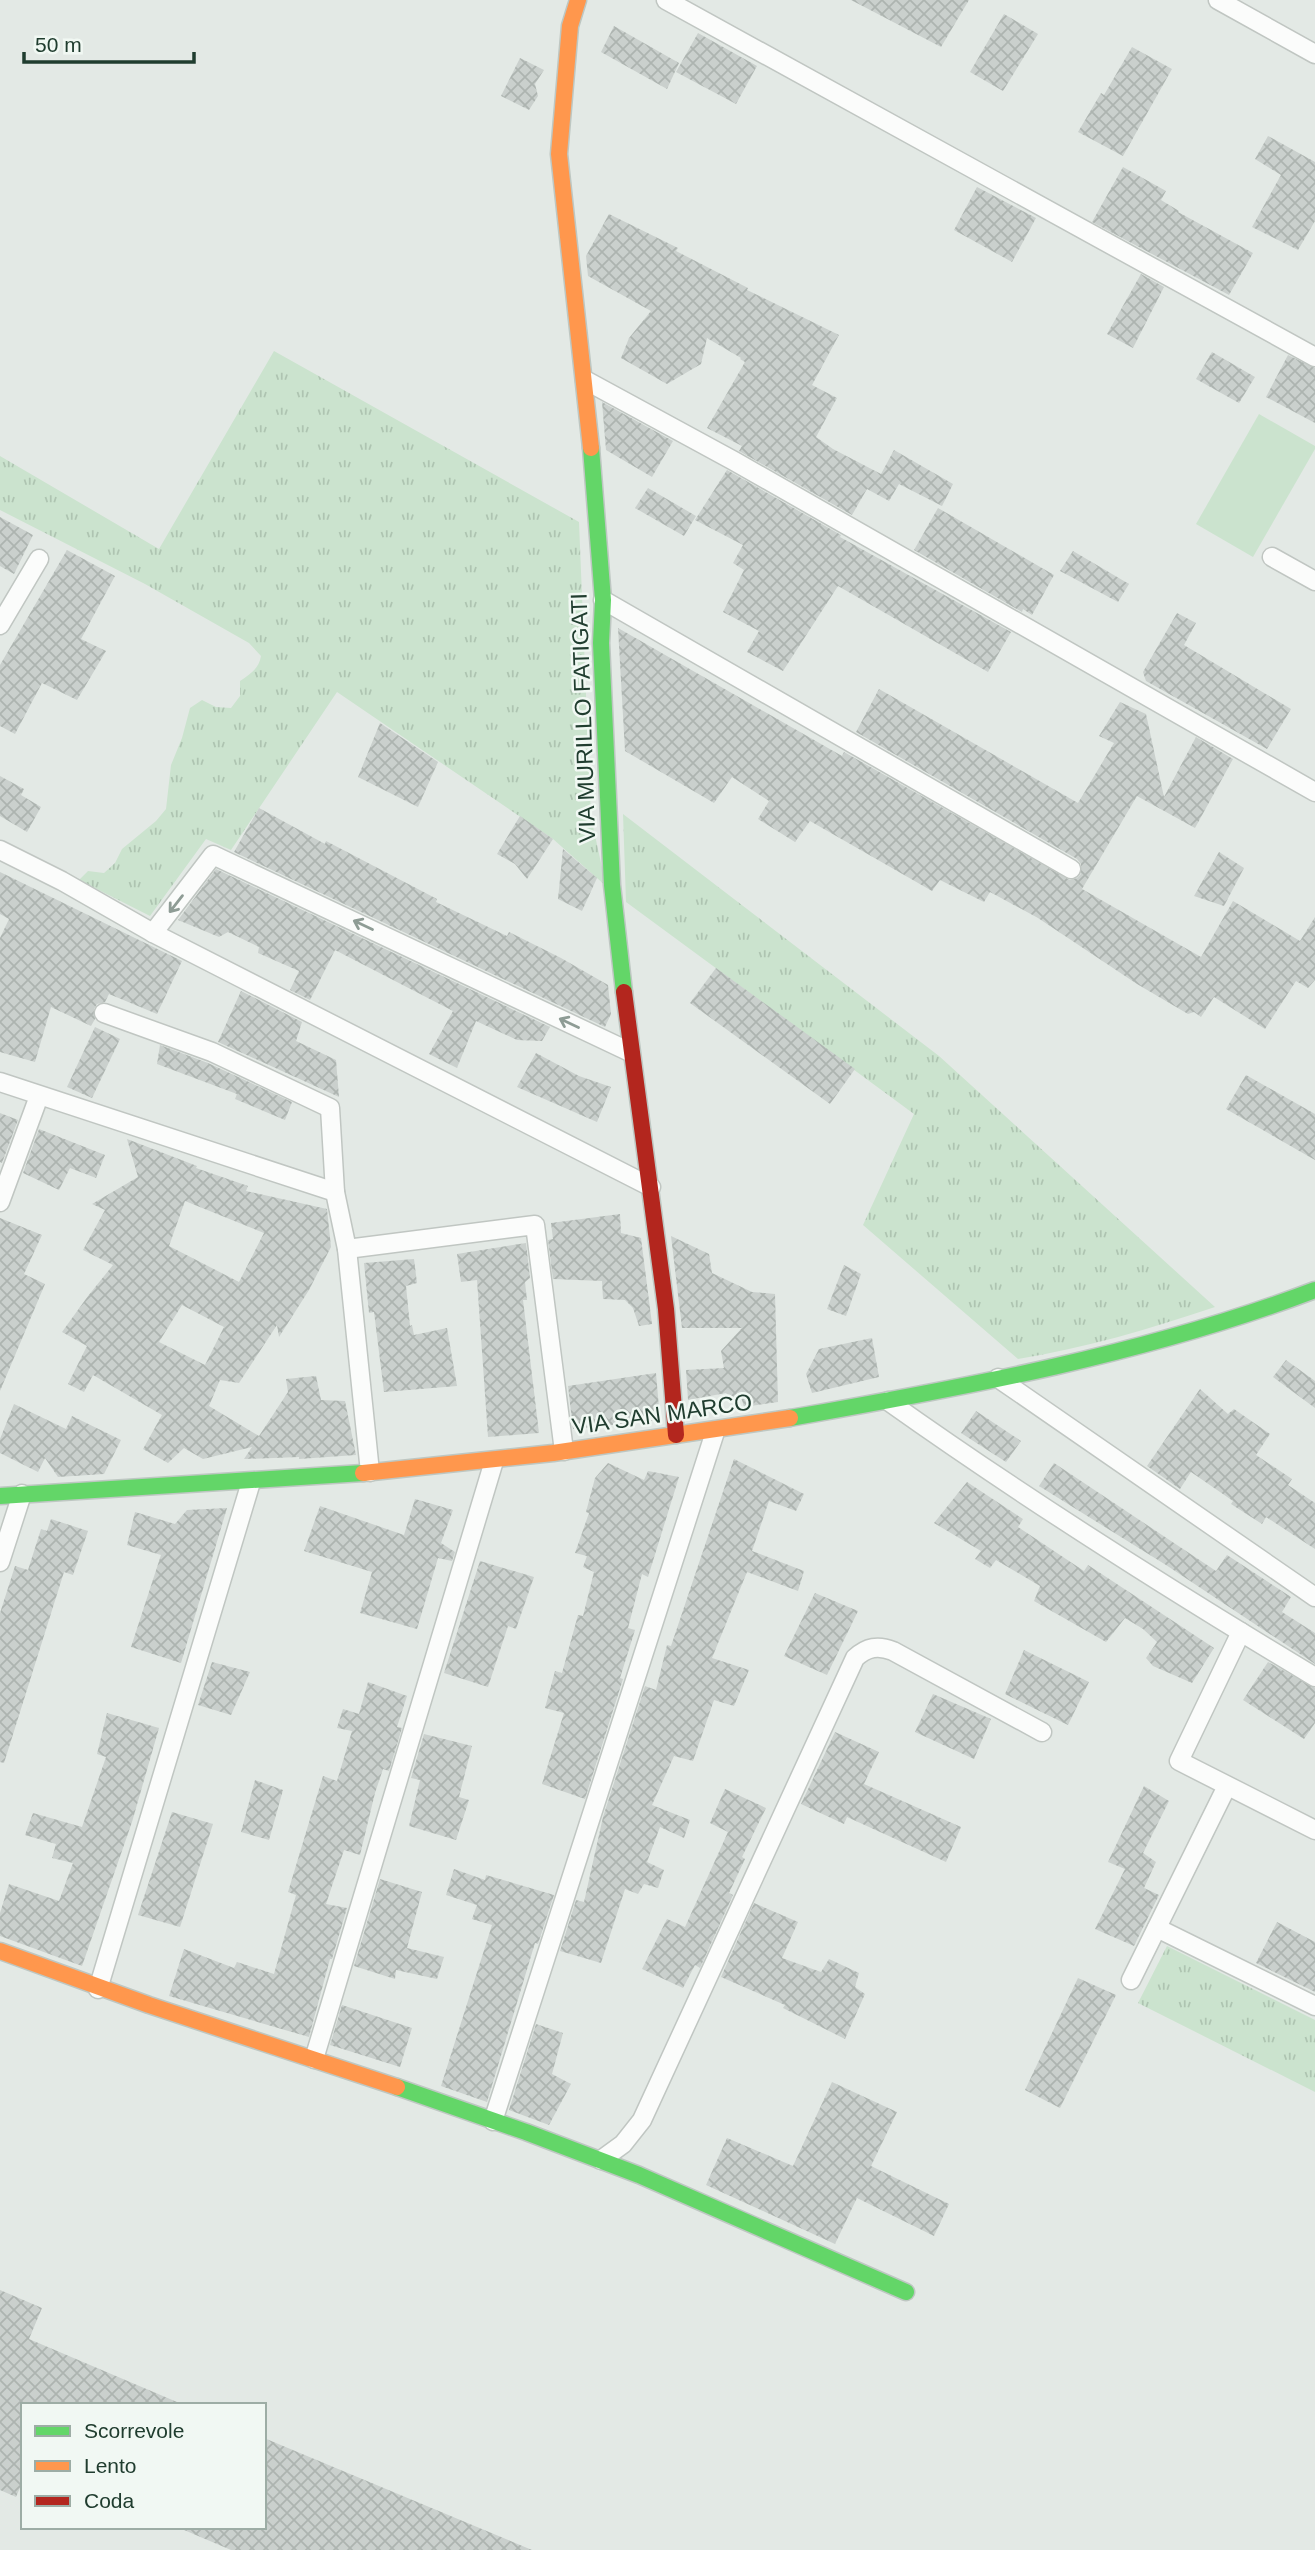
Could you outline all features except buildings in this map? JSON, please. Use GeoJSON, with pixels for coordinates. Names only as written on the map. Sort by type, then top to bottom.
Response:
{"type":"FeatureCollection","features":[{"type":"Feature","properties":{"kind":"street","name":"VIA MURILLO FATIGATI"},"geometry":{"type":"LineString","coordinates":[[578,0],[570,26],[559,153],[585,380],[603,600],[601,643],[612,885],[630,1052],[666,1309],[676,1435]]}},
{"type":"Feature","properties":{"kind":"street"},"geometry":{"type":"LineString","coordinates":[[666,0],[1315,357]]}},
{"type":"Feature","properties":{"kind":"street"},"geometry":{"type":"LineString","coordinates":[[1217,0],[1315,54]]}},
{"type":"Feature","properties":{"kind":"street"},"geometry":{"type":"LineString","coordinates":[[585,380],[734,461],[1315,792]]}},
{"type":"Feature","properties":{"kind":"street"},"geometry":{"type":"LineString","coordinates":[[1272,557],[1315,581]]}},
{"type":"Feature","properties":{"kind":"street"},"geometry":{"type":"LineString","coordinates":[[0,625],[39,559]]}},
{"type":"Feature","properties":{"kind":"street"},"geometry":{"type":"LineString","coordinates":[[603,600],[1071,869]]}},
{"type":"Feature","properties":{"kind":"street"},"geometry":{"type":"LineString","coordinates":[[0,850],[62,881],[153,933],[651,1187]]}},
{"type":"Feature","properties":{"kind":"street"},"geometry":{"type":"LineString","coordinates":[[153,933],[214,855],[630,1052]]}},
{"type":"Feature","properties":{"kind":"street"},"geometry":{"type":"LineString","coordinates":[[104,1013],[212,1052],[330,1108],[335,1192],[347,1249],[370,1472]]}},
{"type":"Feature","properties":{"kind":"street"},"geometry":{"type":"LineString","coordinates":[[0,1082],[335,1192]]}},
{"type":"Feature","properties":{"kind":"street"},"geometry":{"type":"LineString","coordinates":[[0,1202],[39,1096]]}},
{"type":"Feature","properties":{"kind":"street"},"geometry":{"type":"LineString","coordinates":[[347,1249],[535,1226],[564,1451]]}},
{"type":"Feature","properties":{"kind":"street","name":"VIA SAN MARCO"},"geometry":{"type":"LineString","coordinates":[[0,1496],[251,1482],[494,1461],[715,1432],[888,1401],[1062,1365],[1249,1315],[1315,1290]]}},
{"type":"Feature","properties":{"kind":"street"},"geometry":{"type":"LineString","coordinates":[[998,1378],[1315,1597]]}},
{"type":"Feature","properties":{"kind":"street"},"geometry":{"type":"LineString","coordinates":[[888,1401],[964,1454],[1315,1677]]}},
{"type":"Feature","properties":{"kind":"street"},"geometry":{"type":"LineString","coordinates":[[493,2121],[715,1432]]}},
{"type":"Feature","properties":{"kind":"street"},"geometry":{"type":"LineString","coordinates":[[314,2059],[494,1461]]}},
{"type":"Feature","properties":{"kind":"street"},"geometry":{"type":"LineString","coordinates":[[98,1989],[251,1482]]}},
{"type":"Feature","properties":{"kind":"street"},"geometry":{"type":"LineString","coordinates":[[0,1562],[22,1494]]}},
{"type":"Feature","properties":{"kind":"street"},"geometry":{"type":"LineString","coordinates":[[1241,1632],[1179,1761],[1315,1830]]}},
{"type":"Feature","properties":{"kind":"street"},"geometry":{"type":"LineString","coordinates":[[601,2160],[623,2144],[642,2120],[855,1658],[861,1652],[877,1647],[893,1651],[1042,1732]]}},
{"type":"Feature","properties":{"kind":"street"},"geometry":{"type":"LineString","coordinates":[[1131,1980],[1227,1786]]}},
{"type":"Feature","properties":{"kind":"street"},"geometry":{"type":"LineString","coordinates":[[1157,1928],[1315,2006]]}},
{"type":"Feature","properties":{"kind":"street"},"geometry":{"type":"LineString","coordinates":[[0,1951],[98,1989],[314,2059],[601,2160],[906,2292]]}},
{"type":"Feature","properties":{"kind":"green space"},"geometry":{"type":"Polygon","coordinates":[[[274,351],[579,522],[591,817],[606,886],[553,839],[337,692],[231,850],[206,839],[150,916],[79,880],[88,871],[104,873],[115,863],[122,849],[156,821],[166,809],[171,765],[190,708],[202,700],[216,707],[231,708],[240,696],[240,681],[256,668],[261,656],[249,643],[145,584],[0,510],[0,456],[159,549],[274,351]]]}},
{"type":"Feature","properties":{"kind":"green space"},"geometry":{"type":"Polygon","coordinates":[[[1259,414],[1315,446],[1315,449],[1253,557],[1196,524],[1259,414]]]}},
{"type":"Feature","properties":{"kind":"green space"},"geometry":{"type":"Polygon","coordinates":[[[623,814],[939,1056],[1215,1307],[1117,1337],[1018,1359],[863,1225],[914,1114],[626,902],[623,814]]]}},
{"type":"Feature","properties":{"kind":"green space"},"geometry":{"type":"Polygon","coordinates":[[[1167,1946],[1315,2020],[1315,2092],[1138,2003],[1167,1946]]]}},
{"type":"Feature","properties":{"kind":"traffic: fast"},"geometry":{"type":"LineString","coordinates":[[591,448],[603,600],[601,643],[612,885],[624,992]]}},
{"type":"Feature","properties":{"kind":"traffic: fast"},"geometry":{"type":"LineString","coordinates":[[790,1418],[1056,1366],[1187,1333],[1315,1290]]}},
{"type":"Feature","properties":{"kind":"traffic: fast"},"geometry":{"type":"LineString","coordinates":[[0,1496],[363,1473]]}},
{"type":"Feature","properties":{"kind":"traffic: fast"},"geometry":{"type":"LineString","coordinates":[[397,2087],[639,2175],[906,2292]]}},
{"type":"Feature","properties":{"kind":"traffic: slow"},"geometry":{"type":"LineString","coordinates":[[578,0],[570,26],[559,154],[591,448]]}},
{"type":"Feature","properties":{"kind":"traffic: slow"},"geometry":{"type":"LineString","coordinates":[[363,1473],[553,1453],[790,1418]]}},
{"type":"Feature","properties":{"kind":"traffic: slow"},"geometry":{"type":"LineString","coordinates":[[0,1951],[149,2005],[397,2087]]}},
{"type":"Feature","properties":{"kind":"traffic: jam"},"geometry":{"type":"LineString","coordinates":[[624,992],[666,1309],[676,1435]]}}]}
